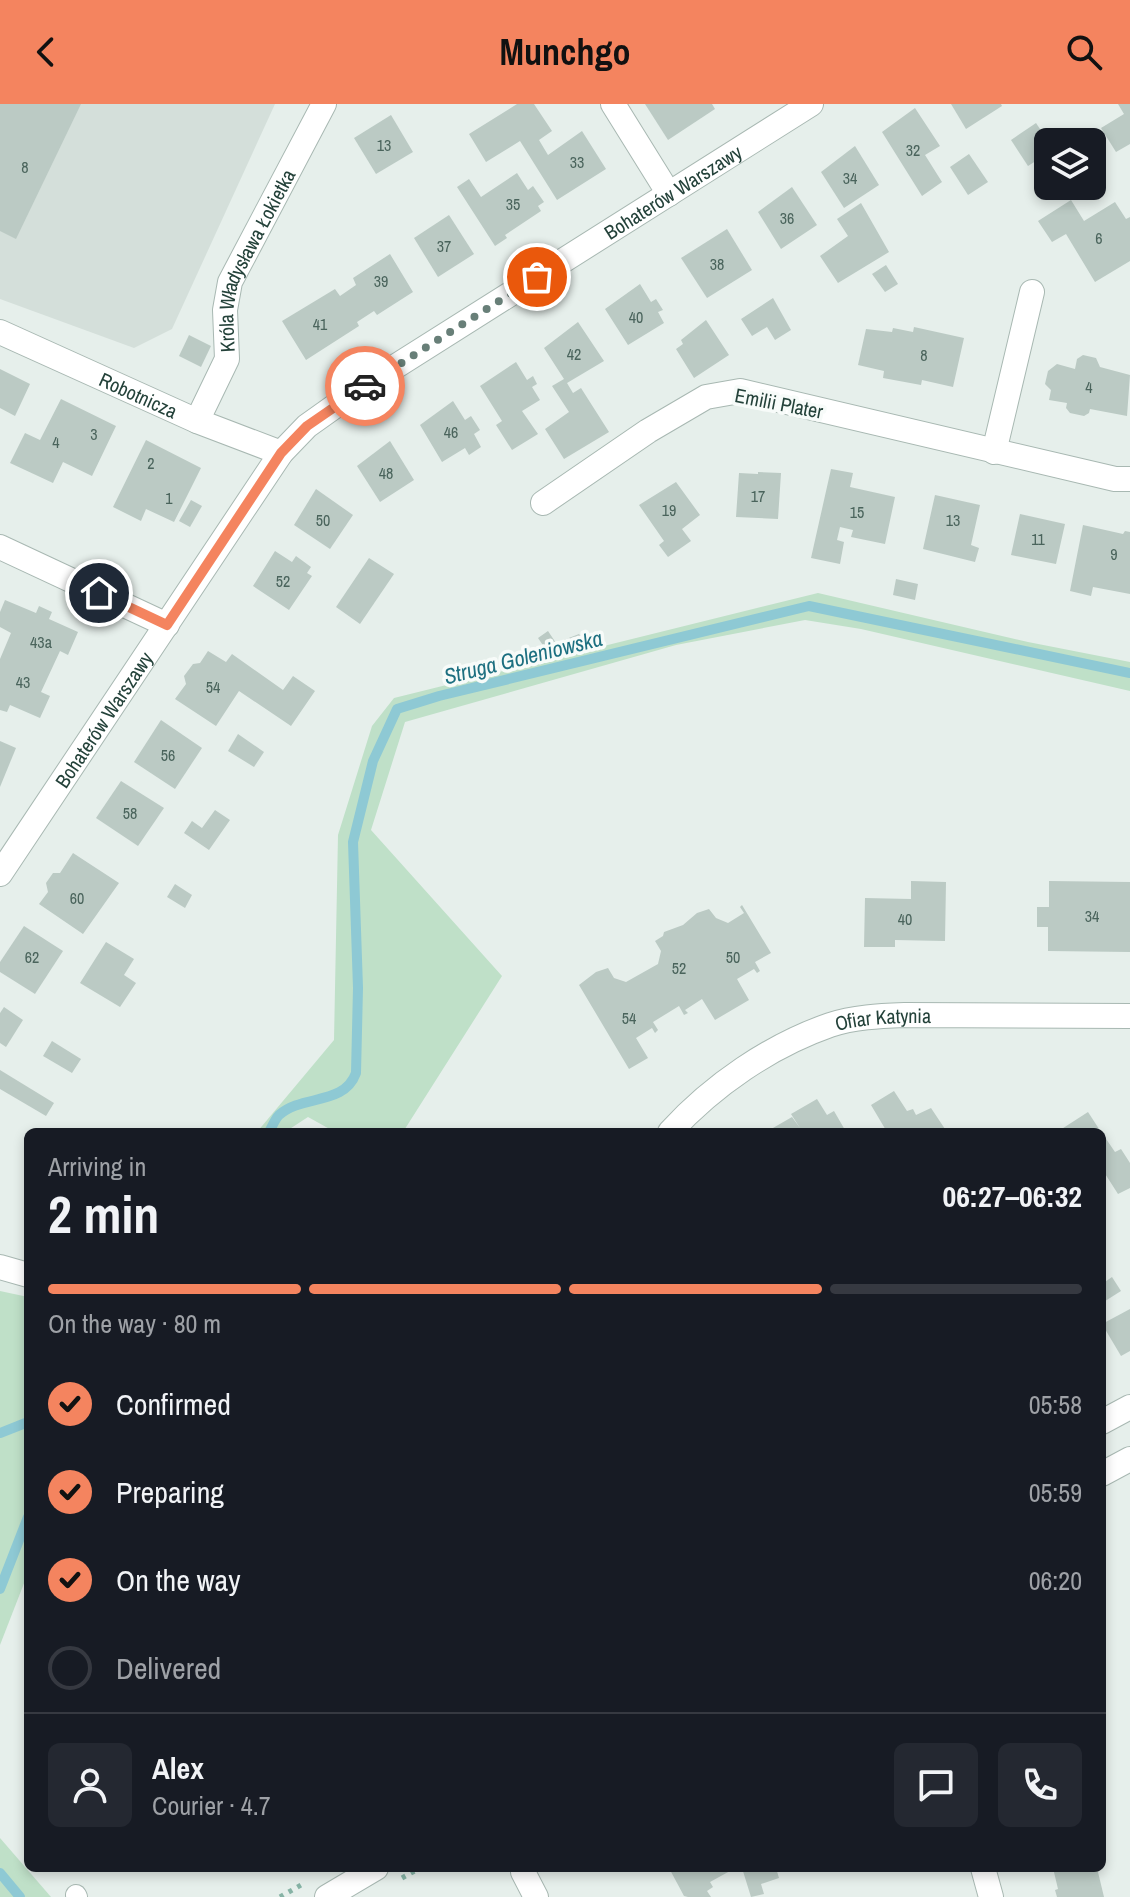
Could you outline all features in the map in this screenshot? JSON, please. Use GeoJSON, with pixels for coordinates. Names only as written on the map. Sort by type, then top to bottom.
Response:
{"type":"FeatureCollection","features":[{"type":"Feature","properties":{"kind":"street","name":"Króla Władysława Łokietka"},"geometry":{"type":"LineString","coordinates":[[197,421],[227,359],[225,310],[230,282],[324,104]]}},
{"type":"Feature","properties":{"kind":"street"},"geometry":{"type":"LineString","coordinates":[[613,104],[669,194]]}},
{"type":"Feature","properties":{"kind":"street","name":"Bohaterów Warszawy"},"geometry":{"type":"LineString","coordinates":[[0,874],[281,453],[307,426],[352,394],[811,104]]}},
{"type":"Feature","properties":{"kind":"street"},"geometry":{"type":"LineString","coordinates":[[994,452],[1032,292]]}},
{"type":"Feature","properties":{"kind":"street","name":"Robotnicza"},"geometry":{"type":"LineString","coordinates":[[0,332],[197,421],[281,453]]}},
{"type":"Feature","properties":{"kind":"street","name":"Emilii Plater"},"geometry":{"type":"LineString","coordinates":[[543,503],[648,431],[706,397],[740,391],[994,452],[1115,479],[1130,479]]}},
{"type":"Feature","properties":{"kind":"street"},"geometry":{"type":"LineString","coordinates":[[0,547],[167,625]]}},
{"type":"Feature","properties":{"kind":"street","name":"Ofiar Katynia"},"geometry":{"type":"LineString","coordinates":[[674,1128],[708,1093],[735,1075],[797,1039],[832,1024],[905,1015],[1130,1016]]}},
{"type":"Feature","properties":{"kind":"street"},"geometry":{"type":"LineString","coordinates":[[0,1267],[24,1274]]}},
{"type":"Feature","properties":{"kind":"street"},"geometry":{"type":"LineString","coordinates":[[1106,1420],[1130,1407]]}},
{"type":"Feature","properties":{"kind":"street"},"geometry":{"type":"LineString","coordinates":[[1106,1472],[1130,1459]]}},
{"type":"Feature","properties":{"kind":"street"},"geometry":{"type":"LineString","coordinates":[[327,1897],[369,1872]]}},
{"type":"Feature","properties":{"kind":"street"},"geometry":{"type":"LineString","coordinates":[[523,1872],[536,1897]]}},
{"type":"Feature","properties":{"kind":"street"},"geometry":{"type":"LineString","coordinates":[[984,1872],[991,1897]]}},
{"type":"Feature","properties":{"kind":"shaded area"},"geometry":{"type":"Polygon","coordinates":[[[0,104],[275,104],[172,329],[134,348],[0,299],[0,104]]]}},
{"type":"Feature","properties":{"kind":"green space"},"geometry":{"type":"Polygon","coordinates":[[[818,593],[1028,642],[1130,662],[1130,691],[861,629],[805,620],[676,645],[405,722],[371,830],[502,976],[406,1128],[328,1128],[308,1117],[291,1128],[260,1128],[334,1040],[338,835],[372,726],[394,698],[818,593]]]}},
{"type":"Feature","properties":{"kind":"green space"},"geometry":{"type":"Polygon","coordinates":[[[0,1291],[24,1296],[24,1583],[0,1645],[0,1291]]]}},
{"type":"Feature","properties":{"kind":"green space"},"geometry":{"type":"Polygon","coordinates":[[[0,1838],[24,1866],[24,1872],[29,1872],[51,1897],[0,1897],[0,1838]]]}},
{"type":"Feature","properties":{"kind":"building"},"geometry":{"type":"Polygon","coordinates":[[[0,104],[81,104],[16,239],[0,231],[0,104]]]}},
{"type":"Feature","properties":{"kind":"building"},"geometry":{"type":"Polygon","coordinates":[[[517,104],[534,104],[552,131],[539,140],[548,155],[582,131],[606,169],[557,200],[520,141],[486,162],[469,134],[517,104]]]}},
{"type":"Feature","properties":{"kind":"building"},"geometry":{"type":"Polygon","coordinates":[[[645,104],[712,104],[715,109],[668,140],[645,104]]]}},
{"type":"Feature","properties":{"kind":"building"},"geometry":{"type":"Polygon","coordinates":[[[951,104],[1001,104],[1002,106],[966,129],[951,104]]]}},
{"type":"Feature","properties":{"kind":"building"},"geometry":{"type":"Polygon","coordinates":[[[1118,104],[1130,104],[1130,144],[1116,152],[1106,136],[1106,128],[1101,128],[1124,114],[1118,104]]]}},
{"type":"Feature","properties":{"kind":"building"},"geometry":{"type":"Polygon","coordinates":[[[915,108],[940,146],[925,155],[942,182],[922,196],[882,132],[915,108]]]}},
{"type":"Feature","properties":{"kind":"building"},"geometry":{"type":"Polygon","coordinates":[[[391,115],[413,152],[376,174],[354,138],[391,115]]]}},
{"type":"Feature","properties":{"kind":"building"},"geometry":{"type":"Polygon","coordinates":[[[1036,123],[1039,128],[1034,128],[1034,162],[1028,166],[1011,140],[1036,123]]]}},
{"type":"Feature","properties":{"kind":"building"},"geometry":{"type":"Polygon","coordinates":[[[855,146],[879,185],[844,208],[821,172],[855,146]]]}},
{"type":"Feature","properties":{"kind":"building"},"geometry":{"type":"Polygon","coordinates":[[[969,154],[988,182],[968,195],[950,167],[969,154]]]}},
{"type":"Feature","properties":{"kind":"building"},"geometry":{"type":"Polygon","coordinates":[[[517,173],[528,190],[533,186],[544,202],[538,206],[541,211],[505,235],[507,238],[495,246],[457,187],[469,179],[481,197],[517,173]]]}},
{"type":"Feature","properties":{"kind":"building"},"geometry":{"type":"Polygon","coordinates":[[[792,187],[817,225],[781,249],[758,212],[792,187]]]}},
{"type":"Feature","properties":{"kind":"building"},"geometry":{"type":"Polygon","coordinates":[[[1071,200],[1084,221],[1115,202],[1126,219],[1130,217],[1130,261],[1095,282],[1066,234],[1052,242],[1038,221],[1071,200]]]}},
{"type":"Feature","properties":{"kind":"building"},"geometry":{"type":"Polygon","coordinates":[[[861,203],[889,252],[838,283],[820,256],[848,236],[837,219],[861,203]]]}},
{"type":"Feature","properties":{"kind":"building"},"geometry":{"type":"Polygon","coordinates":[[[449,215],[474,254],[438,277],[414,238],[449,215]]]}},
{"type":"Feature","properties":{"kind":"building"},"geometry":{"type":"Polygon","coordinates":[[[727,229],[752,270],[707,298],[681,258],[727,229]]]}},
{"type":"Feature","properties":{"kind":"building"},"geometry":{"type":"Polygon","coordinates":[[[390,254],[413,292],[377,315],[374,311],[357,322],[359,326],[306,360],[282,321],[335,289],[340,296],[356,285],[353,278],[390,254]]]}},
{"type":"Feature","properties":{"kind":"building"},"geometry":{"type":"Polygon","coordinates":[[[886,265],[898,284],[885,292],[872,274],[886,265]]]}},
{"type":"Feature","properties":{"kind":"building"},"geometry":{"type":"Polygon","coordinates":[[[640,284],[651,302],[656,299],[663,310],[658,312],[664,323],[628,345],[605,309],[640,284]]]}},
{"type":"Feature","properties":{"kind":"building"},"geometry":{"type":"Polygon","coordinates":[[[773,298],[791,330],[775,340],[767,327],[752,336],[741,319],[773,298]]]}},
{"type":"Feature","properties":{"kind":"building"},"geometry":{"type":"Polygon","coordinates":[[[706,320],[729,355],[694,378],[676,349],[683,344],[681,340],[706,320]]]}},
{"type":"Feature","properties":{"kind":"building"},"geometry":{"type":"Polygon","coordinates":[[[578,322],[604,361],[567,383],[573,393],[581,388],[609,432],[564,459],[545,429],[569,412],[552,386],[564,379],[544,348],[578,322]]]}},
{"type":"Feature","properties":{"kind":"building"},"geometry":{"type":"Polygon","coordinates":[[[914,327],[964,338],[953,387],[922,380],[921,385],[883,378],[884,371],[858,365],[866,329],[892,332],[893,328],[913,332],[914,327]]]}},
{"type":"Feature","properties":{"kind":"building"},"geometry":{"type":"Polygon","coordinates":[[[189,335],[211,346],[201,367],[179,356],[189,335]]]}},
{"type":"Feature","properties":{"kind":"building"},"geometry":{"type":"Polygon","coordinates":[[[1083,355],[1096,358],[1100,367],[1130,375],[1127,416],[1090,409],[1084,416],[1070,413],[1067,403],[1049,400],[1051,390],[1045,384],[1048,371],[1057,364],[1075,369],[1077,359],[1083,355]]]}},
{"type":"Feature","properties":{"kind":"building"},"geometry":{"type":"Polygon","coordinates":[[[516,362],[527,380],[533,376],[537,384],[532,387],[540,400],[522,411],[538,434],[512,450],[496,425],[502,421],[480,386],[516,362]]]}},
{"type":"Feature","properties":{"kind":"building"},"geometry":{"type":"Polygon","coordinates":[[[0,369],[30,384],[15,416],[0,408],[0,369]]]}},
{"type":"Feature","properties":{"kind":"building"},"geometry":{"type":"Polygon","coordinates":[[[61,399],[116,426],[92,476],[63,462],[53,483],[10,463],[25,433],[40,440],[61,399]]]}},
{"type":"Feature","properties":{"kind":"building"},"geometry":{"type":"Polygon","coordinates":[[[453,401],[465,420],[471,416],[480,430],[474,434],[481,447],[469,455],[465,448],[442,462],[420,425],[453,401]]]}},
{"type":"Feature","properties":{"kind":"building"},"geometry":{"type":"Polygon","coordinates":[[[146,440],[201,468],[174,522],[146,509],[141,521],[113,507],[146,440]]]}},
{"type":"Feature","properties":{"kind":"building"},"geometry":{"type":"Polygon","coordinates":[[[390,441],[414,480],[380,502],[357,466],[390,441]]]}},
{"type":"Feature","properties":{"kind":"building"},"geometry":{"type":"Polygon","coordinates":[[[831,469],[853,473],[850,487],[895,497],[885,544],[851,537],[853,530],[840,527],[837,540],[844,542],[840,564],[811,558],[831,469]]]}},
{"type":"Feature","properties":{"kind":"building"},"geometry":{"type":"Polygon","coordinates":[[[739,473],[781,473],[778,519],[736,517],[739,473]]]}},
{"type":"Feature","properties":{"kind":"building"},"geometry":{"type":"Polygon","coordinates":[[[676,482],[700,515],[682,529],[691,541],[668,557],[659,545],[664,541],[639,505],[676,482]]]}},
{"type":"Feature","properties":{"kind":"building"},"geometry":{"type":"Polygon","coordinates":[[[316,489],[353,515],[330,549],[294,525],[316,489]]]}},
{"type":"Feature","properties":{"kind":"building"},"geometry":{"type":"Polygon","coordinates":[[[935,495],[980,505],[971,545],[979,548],[975,562],[923,549],[935,495]]]}},
{"type":"Feature","properties":{"kind":"building"},"geometry":{"type":"Polygon","coordinates":[[[191,500],[202,506],[190,527],[179,521],[191,500]]]}},
{"type":"Feature","properties":{"kind":"building"},"geometry":{"type":"Polygon","coordinates":[[[1020,514],[1065,524],[1056,564],[1011,555],[1020,514]]]}},
{"type":"Feature","properties":{"kind":"building"},"geometry":{"type":"Polygon","coordinates":[[[1083,525],[1123,534],[1130,532],[1130,594],[1093,587],[1091,596],[1070,591],[1083,525]]]}},
{"type":"Feature","properties":{"kind":"building"},"geometry":{"type":"Polygon","coordinates":[[[275,551],[292,562],[296,556],[311,567],[307,573],[312,576],[289,610],[253,586],[275,551]]]}},
{"type":"Feature","properties":{"kind":"building"},"geometry":{"type":"Polygon","coordinates":[[[369,558],[394,574],[360,624],[336,607],[369,558]]]}},
{"type":"Feature","properties":{"kind":"building"},"geometry":{"type":"Polygon","coordinates":[[[896,579],[918,584],[915,600],[893,595],[896,579]]]}},
{"type":"Feature","properties":{"kind":"building"},"geometry":{"type":"Polygon","coordinates":[[[5,600],[36,613],[39,606],[52,612],[49,619],[78,632],[68,655],[60,651],[41,692],[50,696],[40,718],[10,705],[7,712],[0,710],[0,659],[11,633],[0,627],[0,612],[5,600]]]}},
{"type":"Feature","properties":{"kind":"building"},"geometry":{"type":"Polygon","coordinates":[[[548,631],[556,643],[579,634],[590,648],[551,657],[538,638],[548,631]]]}},
{"type":"Feature","properties":{"kind":"building"},"geometry":{"type":"Polygon","coordinates":[[[208,651],[226,662],[232,654],[283,690],[293,676],[315,691],[291,726],[239,691],[216,726],[175,699],[186,684],[184,676],[193,664],[200,663],[208,651]]]}},
{"type":"Feature","properties":{"kind":"building"},"geometry":{"type":"Polygon","coordinates":[[[161,720],[202,748],[175,789],[134,762],[161,720]]]}},
{"type":"Feature","properties":{"kind":"building"},"geometry":{"type":"Polygon","coordinates":[[[238,734],[264,752],[254,767],[228,751],[238,734]]]}},
{"type":"Feature","properties":{"kind":"building"},"geometry":{"type":"Polygon","coordinates":[[[0,741],[16,748],[0,787],[0,741]]]}},
{"type":"Feature","properties":{"kind":"building"},"geometry":{"type":"Polygon","coordinates":[[[121,781],[164,808],[138,846],[96,818],[121,781]]]}},
{"type":"Feature","properties":{"kind":"building"},"geometry":{"type":"Polygon","coordinates":[[[215,810],[230,820],[209,850],[184,833],[192,821],[202,828],[215,810]]]}},
{"type":"Feature","properties":{"kind":"building"},"geometry":{"type":"Polygon","coordinates":[[[73,853],[119,883],[83,934],[39,904],[48,892],[46,883],[53,873],[60,873],[73,853]]]}},
{"type":"Feature","properties":{"kind":"building"},"geometry":{"type":"Polygon","coordinates":[[[911,881],[946,882],[945,941],[895,940],[895,947],[864,947],[865,898],[911,899],[911,881]]]}},
{"type":"Feature","properties":{"kind":"building"},"geometry":{"type":"Polygon","coordinates":[[[1049,881],[1130,882],[1130,952],[1048,951],[1048,927],[1037,927],[1037,907],[1049,907],[1049,881]]]}},
{"type":"Feature","properties":{"kind":"building"},"geometry":{"type":"Polygon","coordinates":[[[175,884],[192,895],[185,908],[167,897],[175,884]]]}},
{"type":"Feature","properties":{"kind":"building"},"geometry":{"type":"Polygon","coordinates":[[[742,905],[771,953],[755,962],[760,971],[757,973],[754,969],[737,979],[749,1000],[715,1020],[702,999],[685,1010],[688,1013],[684,1015],[679,1006],[653,1022],[658,1030],[655,1033],[652,1028],[636,1038],[648,1058],[629,1069],[579,985],[596,972],[608,968],[614,978],[626,982],[658,964],[661,951],[655,941],[664,932],[683,925],[697,913],[709,909],[716,918],[728,923],[744,913],[740,907],[742,905]]]}},
{"type":"Feature","properties":{"kind":"building"},"geometry":{"type":"Polygon","coordinates":[[[24,926],[63,951],[35,994],[0,972],[0,962],[24,926]]]}},
{"type":"Feature","properties":{"kind":"building"},"geometry":{"type":"Polygon","coordinates":[[[106,942],[134,959],[124,975],[136,983],[120,1007],[80,983],[106,942]]]}},
{"type":"Feature","properties":{"kind":"building"},"geometry":{"type":"Polygon","coordinates":[[[4,1007],[23,1020],[6,1047],[0,1043],[0,1013],[4,1007]]]}},
{"type":"Feature","properties":{"kind":"building"},"geometry":{"type":"Polygon","coordinates":[[[52,1041],[81,1059],[72,1073],[43,1056],[52,1041]]]}},
{"type":"Feature","properties":{"kind":"building"},"geometry":{"type":"Polygon","coordinates":[[[0,1070],[54,1103],[46,1116],[0,1089],[0,1070]]]}},
{"type":"Feature","properties":{"kind":"building"},"geometry":{"type":"Polygon","coordinates":[[[894,1091],[907,1111],[913,1109],[916,1115],[931,1108],[944,1128],[885,1128],[871,1105],[894,1091]]]}},
{"type":"Feature","properties":{"kind":"building"},"geometry":{"type":"Polygon","coordinates":[[[817,1099],[827,1115],[834,1111],[844,1128],[800,1128],[791,1114],[817,1099]]]}},
{"type":"Feature","properties":{"kind":"building"},"geometry":{"type":"Polygon","coordinates":[[[1088,1112],[1098,1128],[1063,1128],[1088,1112]]]}},
{"type":"Feature","properties":{"kind":"building"},"geometry":{"type":"Polygon","coordinates":[[[792,1117],[800,1128],[773,1128],[792,1117]]]}},
{"type":"Feature","properties":{"kind":"building"},"geometry":{"type":"Polygon","coordinates":[[[1106,1139],[1115,1152],[1121,1149],[1130,1163],[1130,1188],[1118,1194],[1106,1175],[1106,1139]]]}},
{"type":"Feature","properties":{"kind":"building"},"geometry":{"type":"Polygon","coordinates":[[[1112,1277],[1121,1291],[1106,1300],[1106,1281],[1112,1277]]]}},
{"type":"Feature","properties":{"kind":"building"},"geometry":{"type":"Polygon","coordinates":[[[1130,1309],[1130,1351],[1121,1356],[1106,1331],[1106,1322],[1130,1309]]]}},
{"type":"Feature","properties":{"kind":"building"},"geometry":{"type":"Polygon","coordinates":[[[671,1872],[728,1872],[710,1882],[713,1887],[707,1891],[711,1897],[684,1896],[671,1872]]]}},
{"type":"Feature","properties":{"kind":"building"},"geometry":{"type":"Polygon","coordinates":[[[743,1872],[777,1872],[779,1878],[761,1884],[764,1894],[751,1897],[743,1872]]]}},
{"type":"Feature","properties":{"kind":"building"},"geometry":{"type":"Polygon","coordinates":[[[1054,1872],[1098,1872],[1104,1897],[1057,1897],[1055,1890],[1058,1889],[1054,1872]]]}},
{"type":"Feature","properties":{"kind":"waterway","name":"Struga Goleniowska"},"geometry":{"type":"LineString","coordinates":[[271,1128],[288,1109],[342,1091],[356,1073],[358,988],[353,842],[373,761],[397,709],[439,696],[809,606],[1130,673]]}},
{"type":"Feature","properties":{"kind":"waterway","name":"Struga Goleniowska"},"geometry":{"type":"LineString","coordinates":[[0,1433],[24,1424]]}},
{"type":"Feature","properties":{"kind":"waterway"},"geometry":{"type":"LineString","coordinates":[[0,1589],[24,1527]]}},
{"type":"Feature","properties":{"kind":"waterway"},"geometry":{"type":"LineString","coordinates":[[0,1873],[20,1897]]}},
{"type":"Feature","properties":{"kind":"way so far"},"geometry":{"type":"LineString","coordinates":[[365,386],[537,277]]}},
{"type":"Feature","properties":{"kind":"route"},"geometry":{"type":"LineString","coordinates":[[99,593],[167,625],[281,453],[307,426],[365,386]]}}]}
